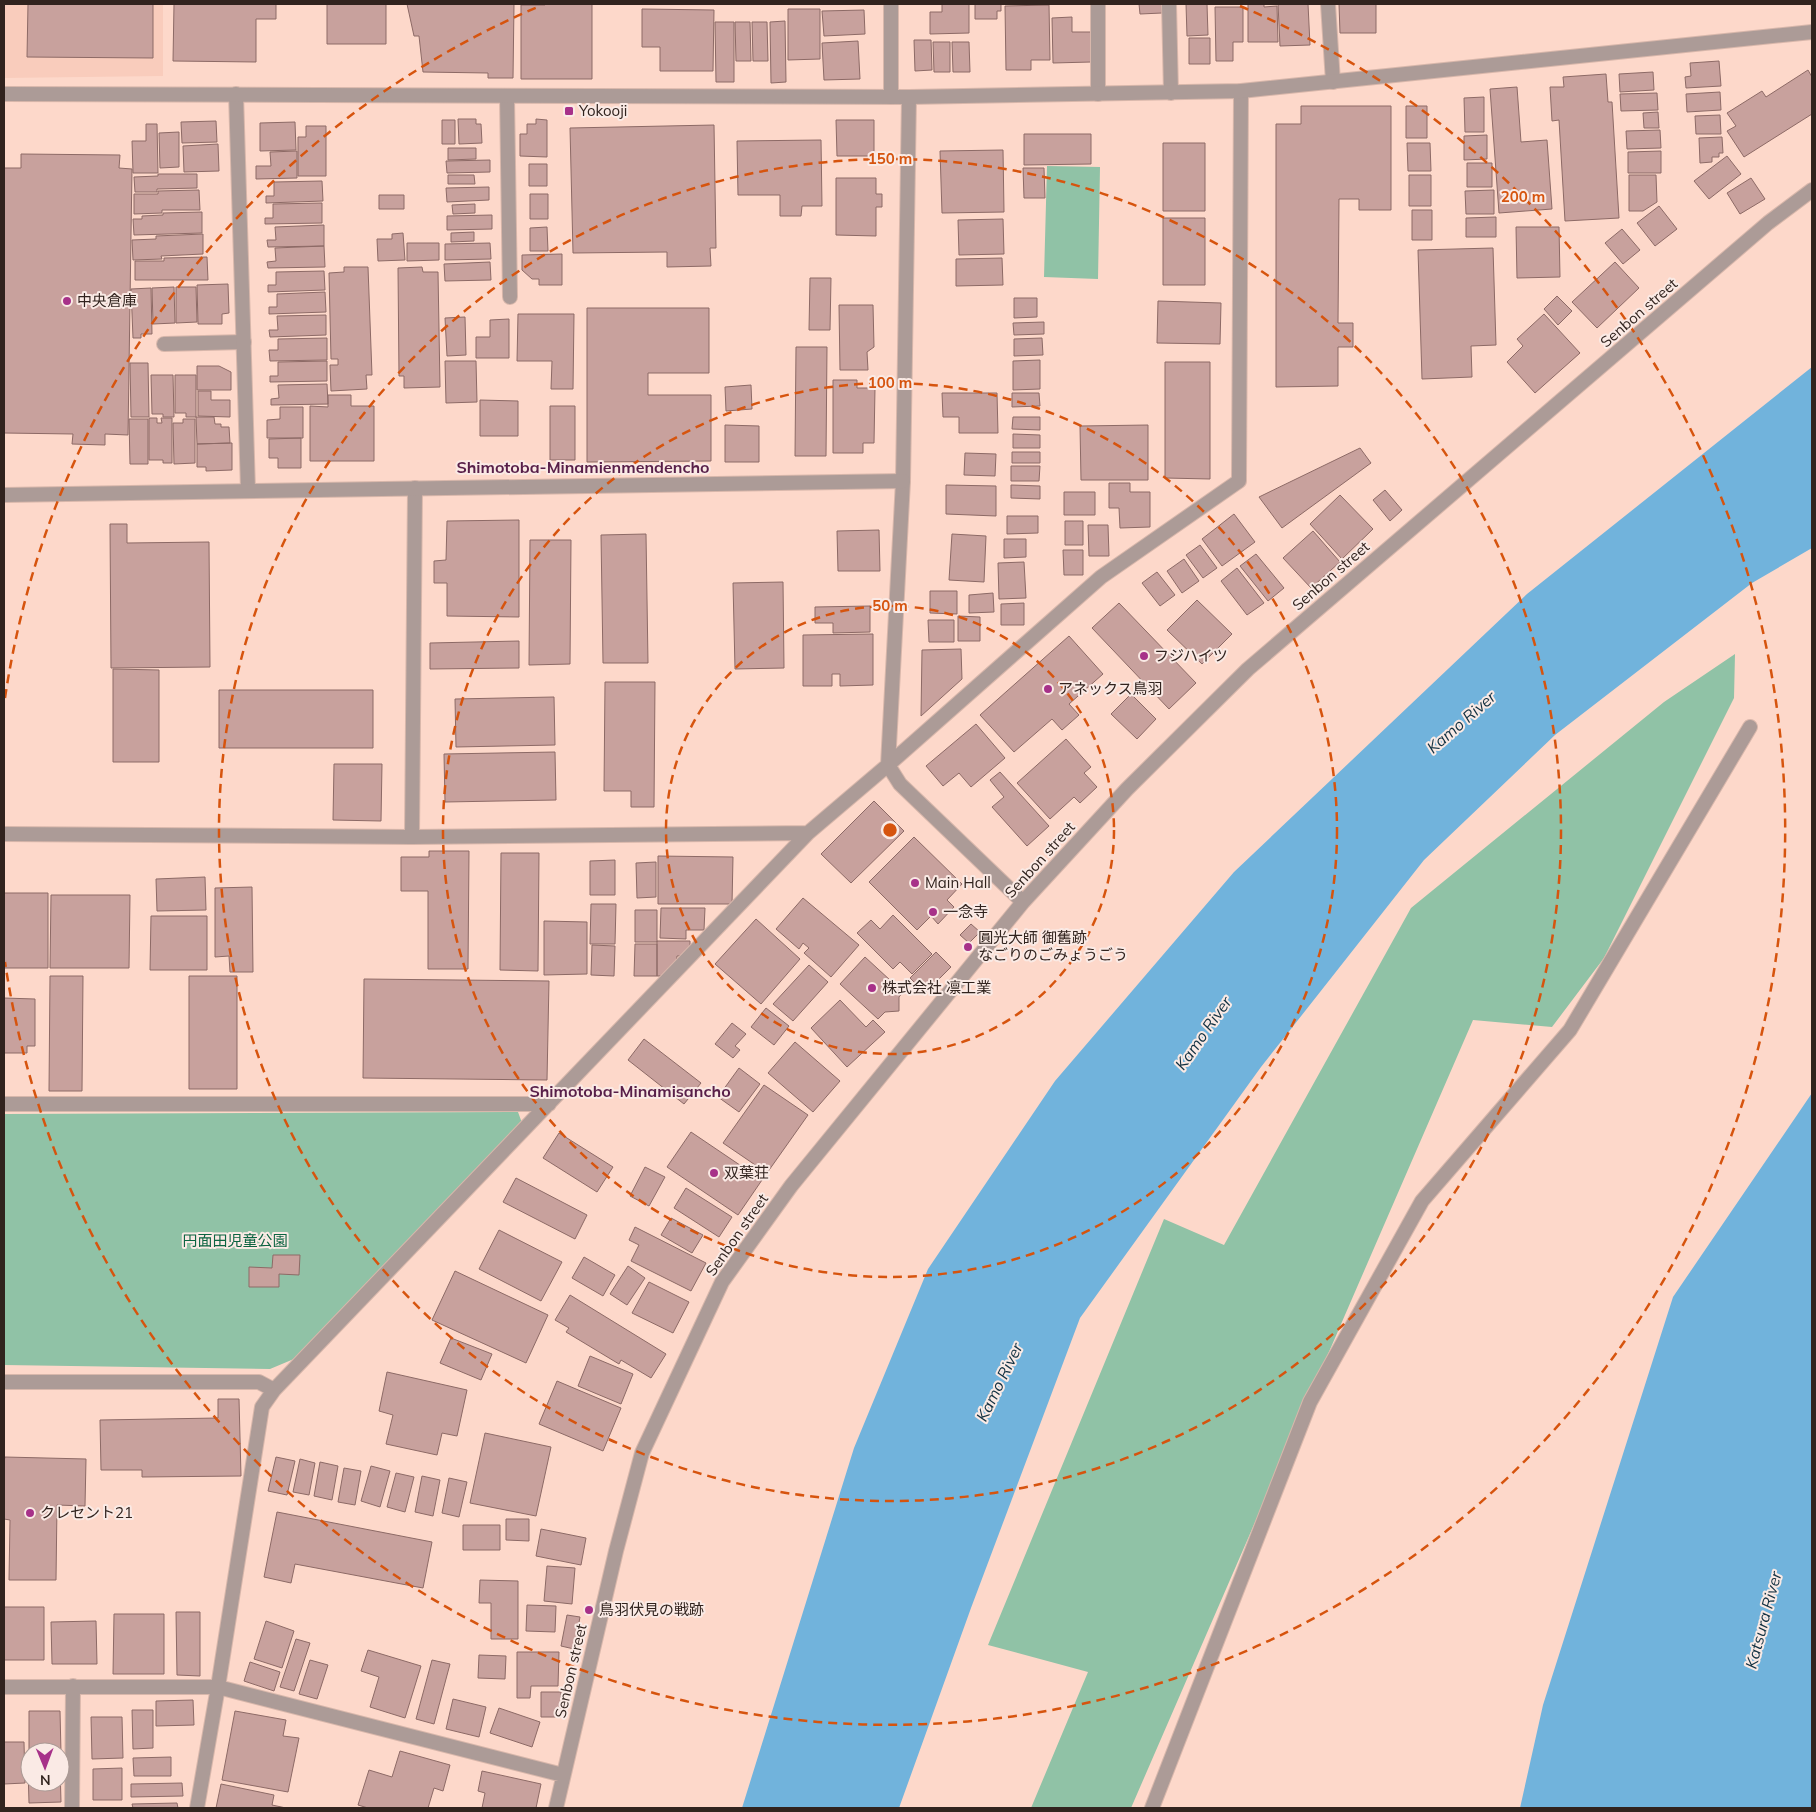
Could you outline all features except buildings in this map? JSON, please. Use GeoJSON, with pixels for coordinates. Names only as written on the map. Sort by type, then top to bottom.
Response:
{"type":"FeatureCollection","features":[{"type":"Feature","properties":{"kind":"street"},"geometry":{"type":"LineString","coordinates":[[891,4],[891,97]]}},
{"type":"Feature","properties":{"kind":"street"},"geometry":{"type":"LineString","coordinates":[[1098,4],[1098,94]]}},
{"type":"Feature","properties":{"kind":"street"},"geometry":{"type":"LineString","coordinates":[[1169,4],[1171,92]]}},
{"type":"Feature","properties":{"kind":"street"},"geometry":{"type":"LineString","coordinates":[[1328,4],[1333,82]]}},
{"type":"Feature","properties":{"kind":"street"},"geometry":{"type":"LineString","coordinates":[[4,94],[909,97],[1241,91],[1812,32]]}},
{"type":"Feature","properties":{"kind":"street"},"geometry":{"type":"LineString","coordinates":[[197,1808],[262,1407],[274,1390],[808,833],[1101,577],[1239,482],[1241,91]]}},
{"type":"Feature","properties":{"kind":"street"},"geometry":{"type":"LineString","coordinates":[[236,94],[248,490]]}},
{"type":"Feature","properties":{"kind":"street"},"geometry":{"type":"LineString","coordinates":[[506,96],[510,297]]}},
{"type":"Feature","properties":{"kind":"street"},"geometry":{"type":"LineString","coordinates":[[909,97],[903,481],[888,765],[900,784],[1023,902]]}},
{"type":"Feature","properties":{"kind":"street","name":"Senbon street"},"geometry":{"type":"LineString","coordinates":[[556,1808],[616,1551],[642,1453],[722,1282],[791,1186],[1023,902],[1127,789],[1248,670],[1768,222],[1812,190]]}},
{"type":"Feature","properties":{"kind":"street"},"geometry":{"type":"LineString","coordinates":[[164,344],[244,342]]}},
{"type":"Feature","properties":{"kind":"street"},"geometry":{"type":"LineString","coordinates":[[4,495],[903,481]]}},
{"type":"Feature","properties":{"kind":"street"},"geometry":{"type":"LineString","coordinates":[[412,837],[415,488]]}},
{"type":"Feature","properties":{"kind":"street"},"geometry":{"type":"LineString","coordinates":[[1152,1808],[1314,1393],[1422,1200],[1570,1030],[1750,727]]}},
{"type":"Feature","properties":{"kind":"street"},"geometry":{"type":"LineString","coordinates":[[4,834],[412,837],[808,833]]}},
{"type":"Feature","properties":{"kind":"street"},"geometry":{"type":"LineString","coordinates":[[4,1104],[550,1104]]}},
{"type":"Feature","properties":{"kind":"street"},"geometry":{"type":"LineString","coordinates":[[4,1382],[259,1382],[274,1390]]}},
{"type":"Feature","properties":{"kind":"street"},"geometry":{"type":"LineString","coordinates":[[4,1686],[218,1687],[563,1775]]}},
{"type":"Feature","properties":{"kind":"street"},"geometry":{"type":"LineString","coordinates":[[72,1808],[73,1686]]}},
{"type":"Feature","properties":{"kind":"shaded area"},"geometry":{"type":"Polygon","coordinates":[[[4,4],[163,4],[163,76],[4,78],[4,4]]]}},
{"type":"Feature","properties":{"kind":"green space"},"geometry":{"type":"Polygon","coordinates":[[[1047,166],[1100,167],[1098,279],[1044,277],[1047,166]]]}},
{"type":"Feature","properties":{"kind":"green space"},"geometry":{"type":"Polygon","coordinates":[[[1735,654],[1734,698],[1604,958],[1552,1027],[1473,1020],[1131,1808],[1031,1808],[1088,1672],[988,1645],[1164,1219],[1224,1245],[1411,908],[1664,702],[1735,654]]]}},
{"type":"Feature","properties":{"kind":"green space","name":"円面田児童公園"},"geometry":{"type":"Polygon","coordinates":[[[518,1112],[522,1123],[301,1356],[270,1369],[4,1365],[4,1114],[518,1112]]]}},
{"type":"Feature","properties":{"kind":"water","name":"Kamo River"},"geometry":{"type":"Polygon","coordinates":[[[1812,367],[1812,548],[1752,583],[1555,735],[1424,860],[1261,1067],[1080,1318],[971,1608],[899,1808],[742,1808],[854,1448],[928,1269],[1055,1081],[1234,872],[1527,594],[1812,367]]]}},
{"type":"Feature","properties":{"kind":"water","name":"Katsura River"},"geometry":{"type":"Polygon","coordinates":[[[1812,1093],[1812,1808],[1520,1808],[1543,1705],[1673,1297],[1812,1093]]]}},
{"type":"Feature","properties":{"kind":"place","name":"Yokooji"},"geometry":{"type":"Point","coordinates":[569,111]}},
{"type":"Feature","properties":{"kind":"place","name":"中央倉庫"},"geometry":{"type":"Point","coordinates":[67,301]}},
{"type":"Feature","properties":{"kind":"place","name":"フジハイツ"},"geometry":{"type":"Point","coordinates":[1144,656]}},
{"type":"Feature","properties":{"kind":"place","name":"アネックス鳥羽"},"geometry":{"type":"Point","coordinates":[1048,689]}},
{"type":"Feature","properties":{"kind":"place","name":"Main Hall"},"geometry":{"type":"Point","coordinates":[915,883]}},
{"type":"Feature","properties":{"kind":"place","name":"一念寺"},"geometry":{"type":"Point","coordinates":[933,912]}},
{"type":"Feature","properties":{"kind":"place","name":"圓光大師 御舊跡 なごりのごみょうごう"},"geometry":{"type":"Point","coordinates":[968,947]}},
{"type":"Feature","properties":{"kind":"place","name":"株式会社 凛工業"},"geometry":{"type":"Point","coordinates":[872,988]}},
{"type":"Feature","properties":{"kind":"place","name":"双葉荘"},"geometry":{"type":"Point","coordinates":[714,1173]}},
{"type":"Feature","properties":{"kind":"place","name":"クレセント21"},"geometry":{"type":"Point","coordinates":[30,1513]}},
{"type":"Feature","properties":{"kind":"place","name":"鳥羽伏見の戦跡"},"geometry":{"type":"Point","coordinates":[589,1610]}},
{"type":"Feature","properties":{"kind":"district","name":"Shimotoba-Minamienmendencho"},"geometry":{"type":"Point","coordinates":[583,467]}},
{"type":"Feature","properties":{"kind":"district","name":"Shimotoba-Minamisancho"},"geometry":{"type":"Point","coordinates":[630,1091]}}]}
